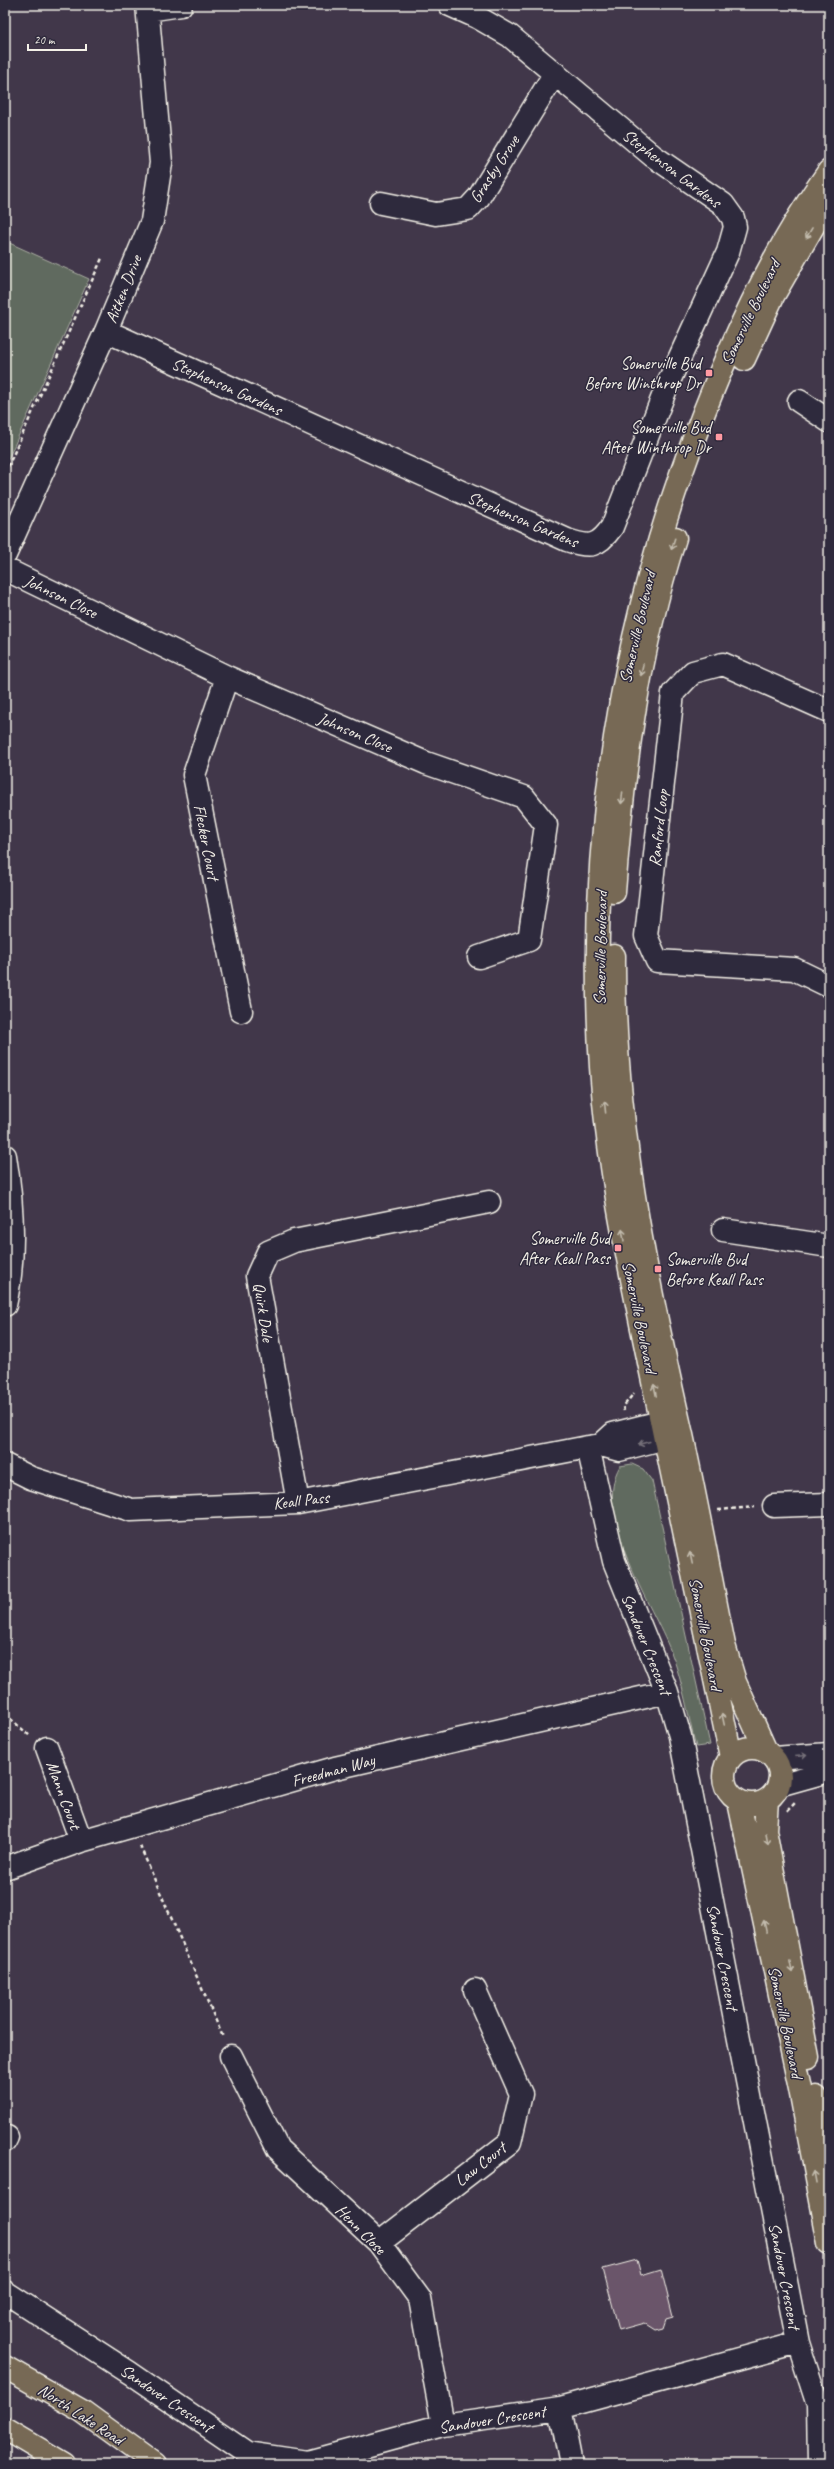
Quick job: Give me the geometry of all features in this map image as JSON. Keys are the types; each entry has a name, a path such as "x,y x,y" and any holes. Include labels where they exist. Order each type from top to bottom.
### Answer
{"main road":[{"name":"Somerville Boulevard","path":"770,1754 735,1682 724,1645 625,1247 610,1150 601,1069 598,994 601,858 617,715 646,582 692,442 720,373 754,300 790,234 829,171"},
{"name":"Somerville Boulevard","path":"731,1757 671,1428 656,1318 633,1192 616,1056 614,895 628,749 654,617 672,547 693,483 737,373 773,296 829,199"},
{"path":"748,1748 757,1748 770,1754 779,1766 773,1793 758,1804 739,1802 732,1797 724,1782 726,1764 731,1757 748,1748"},
{"name":"Somerville Boulevard","path":"773,1793 765,1830 829,2161"},
{"name":"Somerville Boulevard","path":"739,1802 800,2088 829,2243"},
{"name":"North Lake Road","path":"7,2370 82,2411 155,2464"},
{"path":"5,2429 56,2458"},
{"path":"5,2444 56,2458"}],"street":[{"path":"148,8 181,5"},
{"name":"Stephenson Gardens","path":"106,331 567,540 583,545 604,539 612,527 669,381 728,252 735,227 733,218 723,204 653,156 510,36 477,17 450,5"},
{"name":"Aitken Drive","path":"5,555 106,331 152,221 161,163 148,8"},
{"name":"Grasby Grove","path":"381,203 436,214 468,209 479,198 554,73"},
{"path":"799,401 829,421"},
{"name":"Johnson Close","path":"5,568 227,677 426,763 524,796 546,826 529,940 478,957"},
{"name":"Ranford Loop","path":"829,711 723,664 693,672 673,693 646,936 657,961 794,969 829,986"},
{"name":"Flecker Court","path":"227,677 194,775 241,1011"},
{"path":"5,1156 12,1202 10,1282 5,1305"},
{"name":"Quirk Dale","path":"298,1502 257,1276 268,1252 294,1241 489,1202"},
{"path":"723,1230 829,1246"},
{"name":"Keall Pass","path":"5,1465 31,1478 131,1510 298,1502 595,1446 619,1450 671,1428"},
{"name":"Sandover Crescent","path":"5,2292 130,2373 247,2453 307,2462 443,2425 560,2408 798,2343 680,1736 667,1692 614,1561 595,1446"},
{"path":"774,1506 829,1504"},
{"name":"Freedman Way","path":"5,1868 81,1841 335,1768 667,1692"},
{"name":"Mann Court","path":"47,1748 81,1841"},
{"path":"770,1754 829,1754"},
{"path":"773,1793 829,1771"},
{"name":"Law Court","path":"379,2243 510,2142 521,2094 475,1990"},
{"name":"Henn Close","path":"231,2056 278,2149 379,2243 420,2299 443,2425"},
{"path":"798,2343 818,2405 819,2464"},
{"path":"560,2408 571,2464"}],"path":[{"path":"5,473 103,256"},
{"path":"710,1510 774,1506"},
{"path":"5,1714 47,1748"},
{"path":"132,1827 231,2056"}],"green space":[{"path":"5,241 89,279 5,466"},
{"path":"632,1464 643,1469 652,1481 710,1745 696,1747 675,1663 639,1586 619,1534 613,1509 613,1486 620,1466"}],"building":[{"path":"637,2260 641,2275 661,2269 673,2317 666,2319 663,2328 655,2330 644,2323 619,2330 603,2269"}],"place":[{"name":"Somerville Bvd Before Winthrop Dr","path":"709,373"},
{"name":"Somerville Bvd After Winthrop Dr","path":"719,437"},
{"name":"Somerville Bvd After Keall Pass","path":"618,1248"},
{"name":"Somerville Bvd Before Keall Pass","path":"658,1269"}]}
